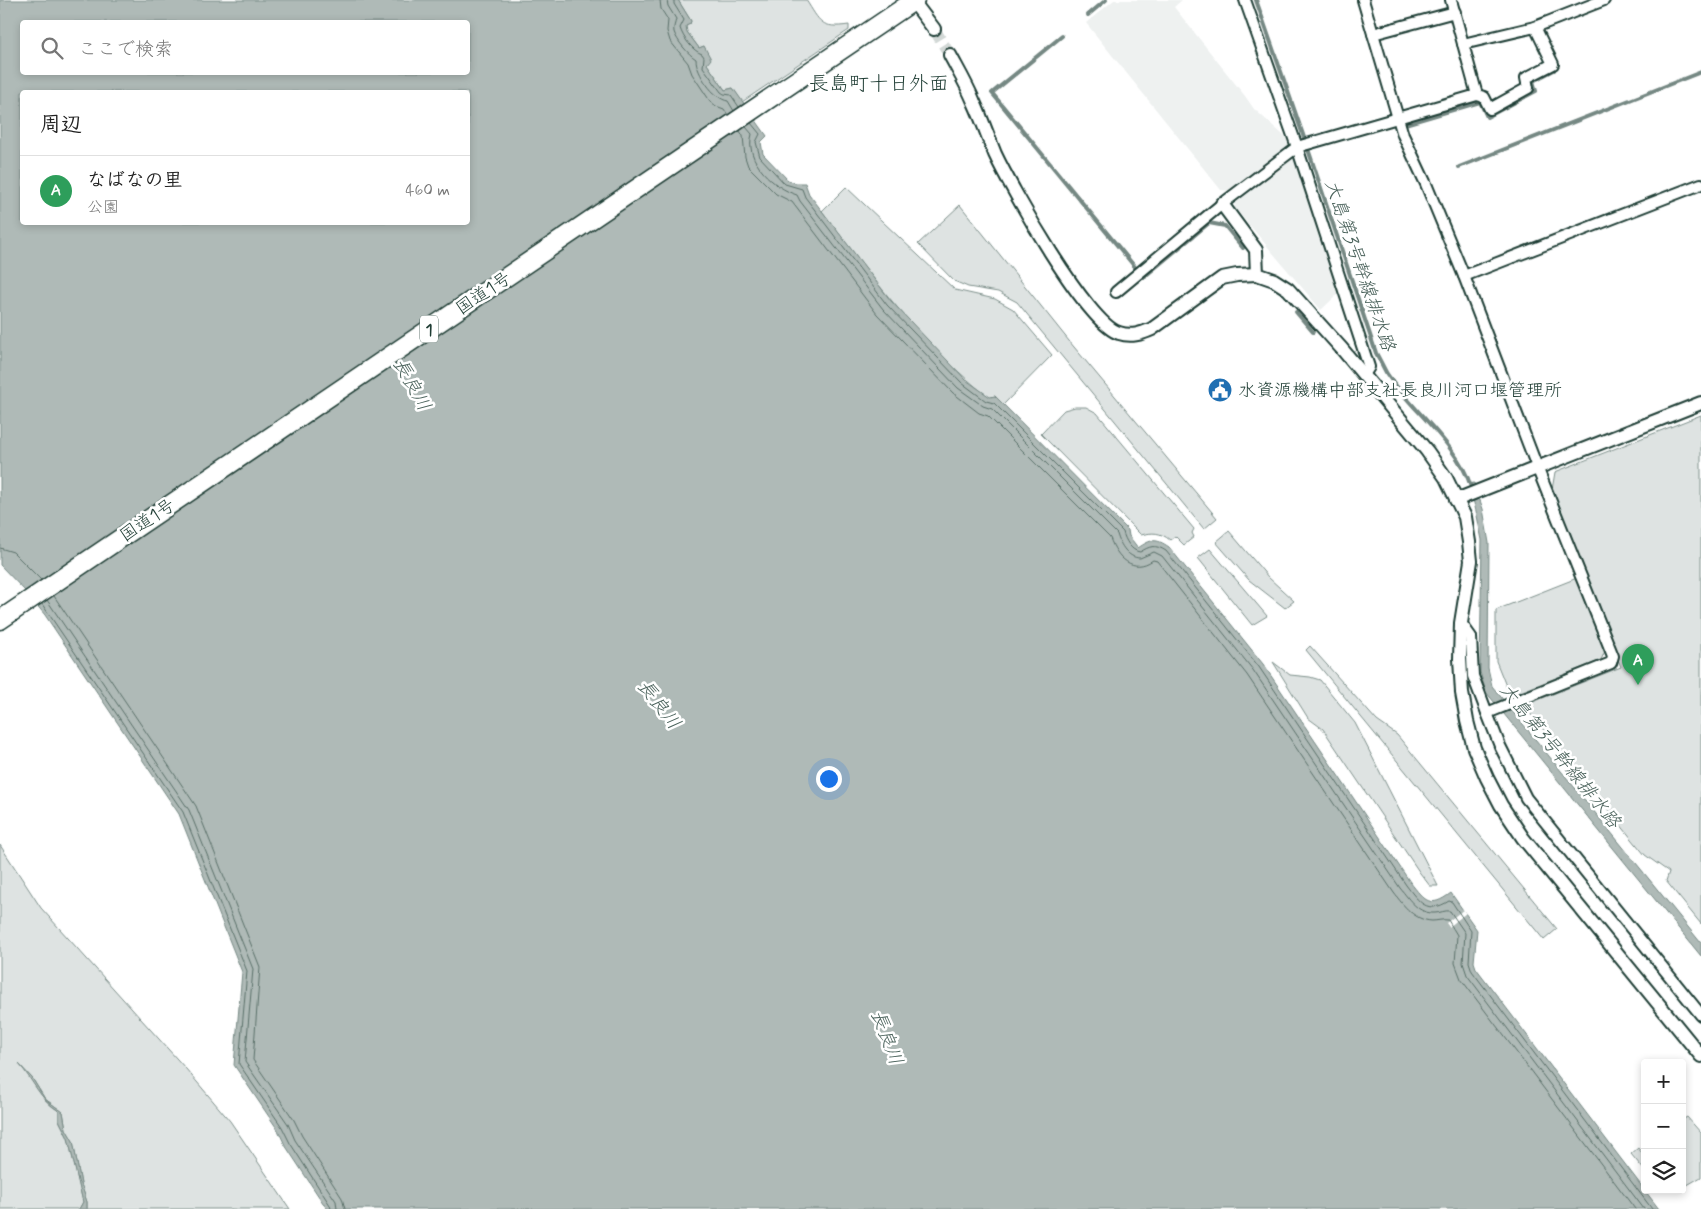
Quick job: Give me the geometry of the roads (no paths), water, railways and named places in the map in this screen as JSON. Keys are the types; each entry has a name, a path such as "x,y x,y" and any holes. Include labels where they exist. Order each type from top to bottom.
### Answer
{"highway":[{"name":"国道1号","path":"0,620 913,0"}],"street":[{"path":"913,0 934,29"},
{"path":"1245,0 1303,146 1369,367 1364,375"},
{"path":"1363,0 1403,135 1426,184 1464,276 1613,656 1611,663 1491,712"},
{"path":"1451,0 1478,95"},
{"path":"1463,44 1535,27 1604,0"},
{"path":"1373,34 1454,12"},
{"path":"1116,292 1222,204 1303,146 1478,95 1484,97 1490,109 1528,88 1526,78 1553,64 1535,27"},
{"path":"950,55 972,96 996,155 1013,188 1069,282 1097,316 1108,326 1118,333 1129,335 1141,334 1152,329 1222,278 1257,274 1274,280 1288,289 1364,375 1426,450 1461,498 1468,531 1471,561 1461,623 1462,692 1474,748 1501,806 1524,838 1701,1056"},
{"path":"1464,276 1701,184"},
{"path":"1222,204 1256,250 1257,274"},
{"path":"1461,498 1701,403"},
{"path":"1461,623 1471,636 1473,676 1491,712 1500,746 1526,798 1701,1015"}],"water":[{"name":"長良川","path":"0,0 678,0 691,21 686,26 687,32 699,48 704,46 711,59 707,64 725,90 733,88 767,136 761,142 763,154 788,180 795,183 805,183 809,194 891,301 966,380 990,397 995,396 1128,530 1129,536 1138,548 1153,541 1160,542 1169,547 1263,664 1415,889 1428,901 1433,902 1451,893 1477,930 1474,962 1476,968 1641,1185 1641,1194 1648,1194 1659,1209 327,1209 285,1145 278,1130 234,1065 242,972 179,814 45,615 0,565"},
{"path":"1474,483 1483,509 1489,543 1488,668 1492,686 1701,943 1701,956 1486,692 1480,672 1482,540 1469,484"},
{"path":"19,1064 32,1078 45,1099 63,1112 66,1129 73,1141 87,1209 79,1209 83,1202 68,1138 59,1120 59,1111 46,1101"}],"waterway":[{"path":"1088,15 1106,0"},
{"name":"大島第3号幹線排水路","path":"1256,0 1376,353 1387,374 1434,428 1456,457 1471,487"},
{"path":"1062,36 992,93 1135,267"},
{"path":"1405,124 1480,102 1487,117 1536,91 1533,81 1554,70"},
{"path":"1459,167 1701,72"},
{"path":"1144,277 1209,223 1225,226 1243,248"},
{"path":"1296,312 1313,332"}],"tunnel":[{"path":"934,29 950,55"}],"place":[{"name":"水資源機構中部支社長良川河口堰管理所","path":"1220,390"},
{"name":"なばなの里","path":"1638,685"}],"district":[{"name":"長島町十日外面","path":"879,83"}]}
